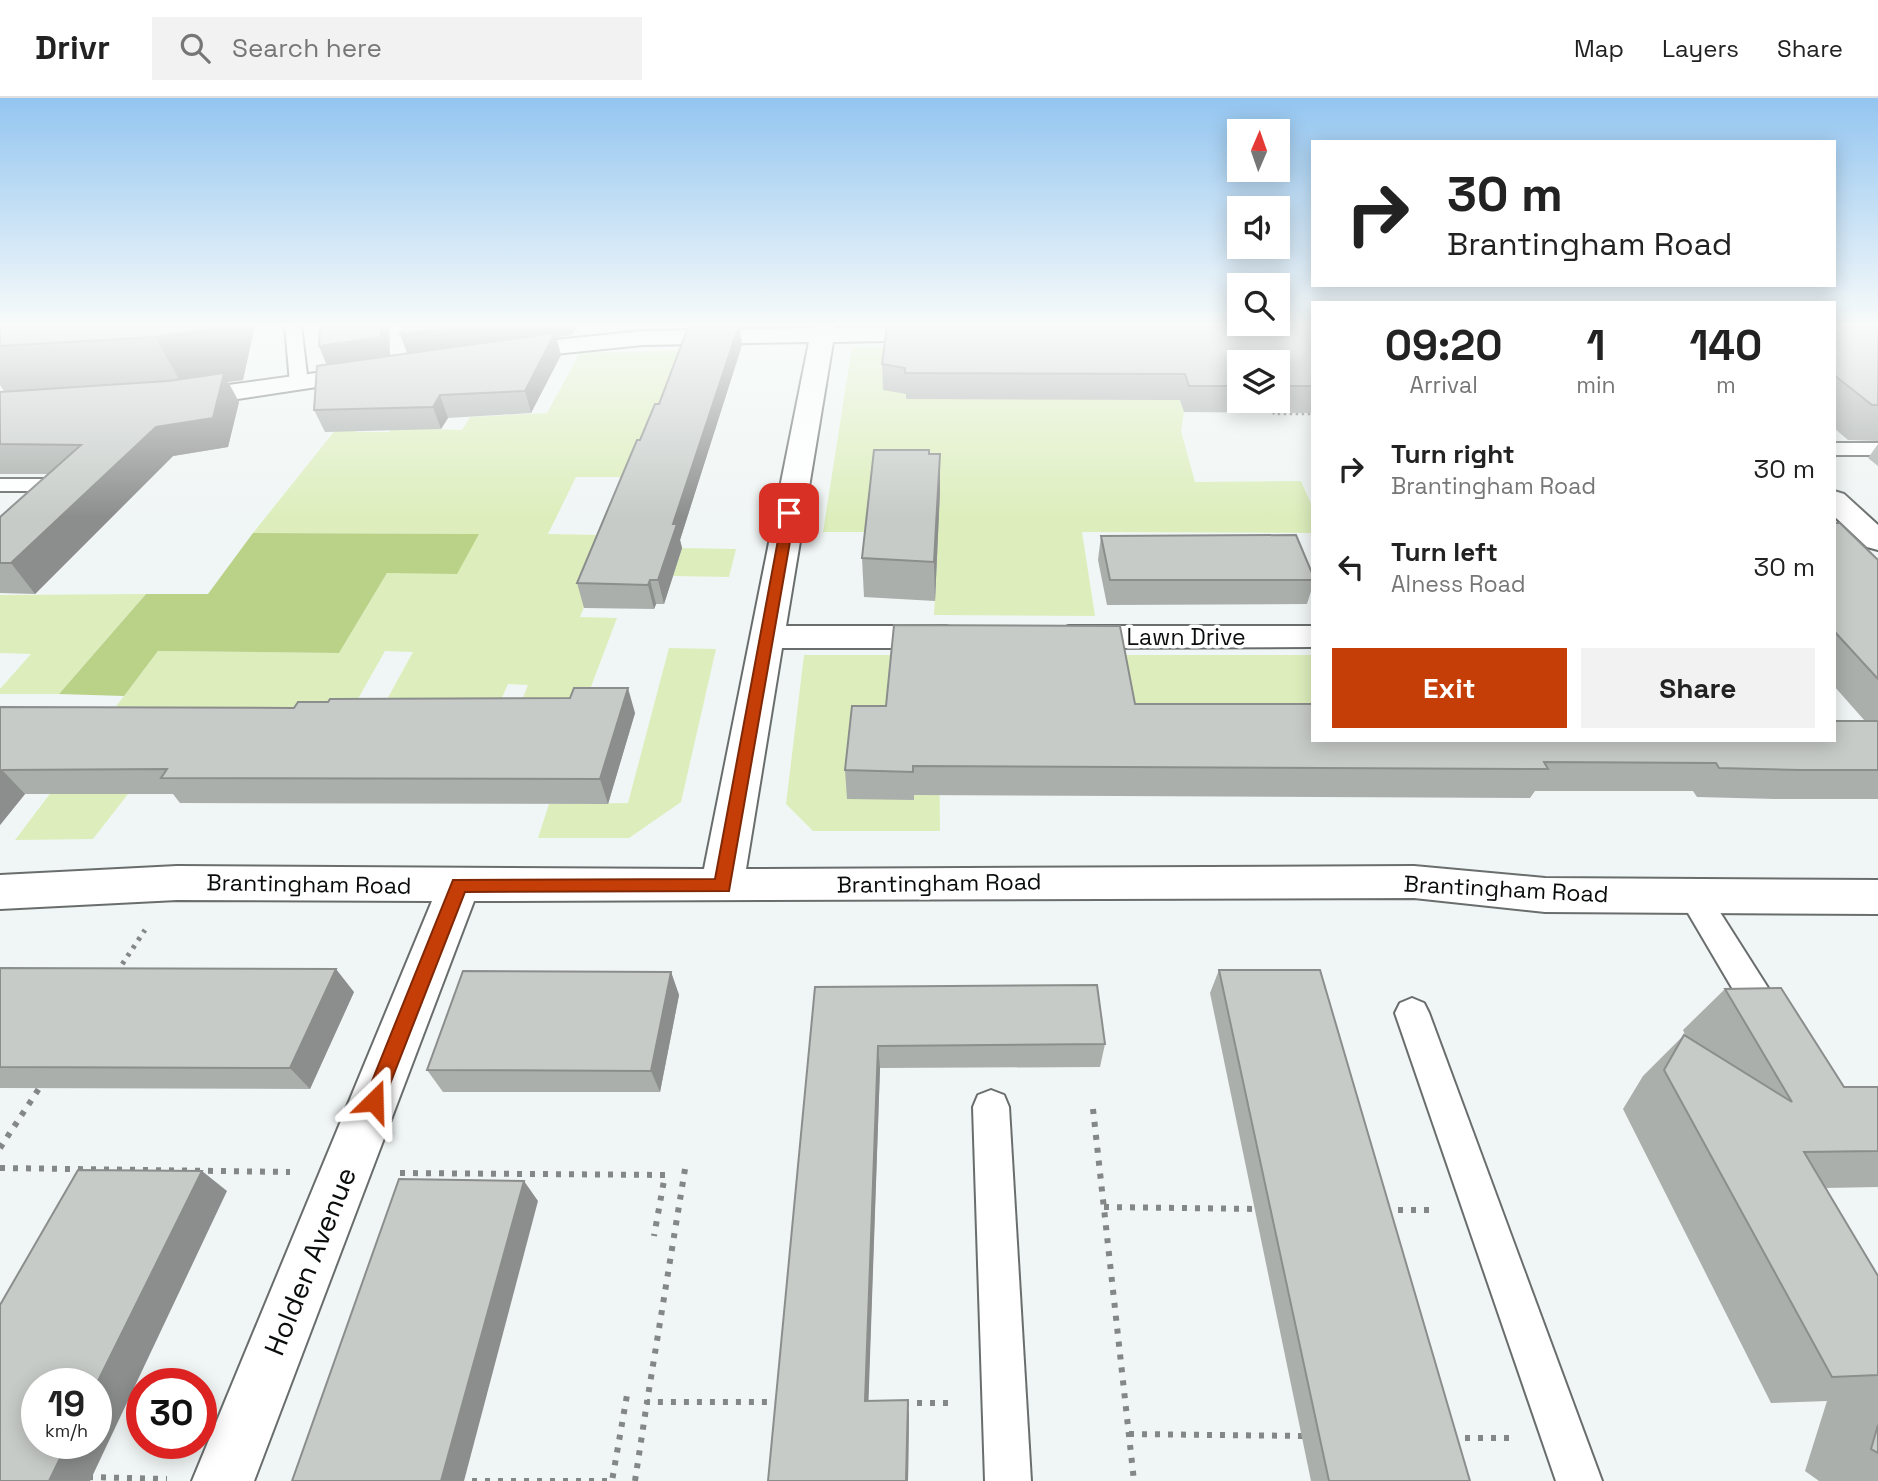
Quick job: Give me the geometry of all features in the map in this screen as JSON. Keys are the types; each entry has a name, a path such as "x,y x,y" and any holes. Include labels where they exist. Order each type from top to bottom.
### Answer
{"street":[{"path":"159,401 248,390"},
{"path":"722,886 812,390"},
{"path":"1836,502 1872,536"},
{"path":"1836,530 1872,536"},
{"path":"766,637 971,637"},
{"name":"Lawn Drive","path":"1039,637 1311,637"},
{"name":"Brantingham Road","path":"0,892 177,883 722,886 1414,882 1545,895 1878,897"},
{"name":"Holden Avenue","path":"223,1481 459,885"}],"lane":[{"path":"1836,449 1878,449"},
{"path":"0,485 78,485"},
{"path":"1693,896 1784,1043"},
{"path":"1412,1013 1579,1481"},
{"path":"991,1107 1008,1481"}],"path":[{"path":"1274,413 1311,414"},
{"path":"116,975 177,883"},
{"path":"0,1148 46,1079"},
{"path":"1093,1109 1134,1481"},
{"path":"635,1481 685,1169"},
{"path":"1104,1207 1266,1209"},
{"path":"1375,1210 1483,1211"},
{"path":"446,1481 612,1481 628,1395"},
{"path":"647,1402 785,1402"},
{"path":"894,1402 1004,1403"},
{"path":"1129,1434 1319,1436"},
{"path":"1441,1438 1564,1439"},
{"path":"84,1477 223,1481"}],"green space":[{"path":"560,390 676,390 637,477 576,477 548,534 604,535 597,575 580,617 617,618 572,737 513,723 528,685 508,684 490,725 374,723 413,652 385,651 342,727 65,794 128,794 93,839 15,840 158,651 339,653 387,573 479,534 253,533 341,423 356,432 389,432 395,424 462,430 470,417 547,413"},
{"path":"845,390 1177,390 1184,412 1181,431 1195,482 1301,481 1311,504 1311,533 1082,532 1095,616 934,615 938,532 823,532"},
{"path":"253,533 479,534 457,574 387,573 339,653 158,651 124,696 59,694 146,594 208,594"},
{"path":"682,548 736,549 729,577 673,576"},
{"path":"146,594 59,694 0,694 0,689 31,654 0,653 0,595"},
{"path":"669,648 716,649 681,802 629,838 538,838 549,804 628,803"},
{"path":"804,655 894,655 939,730 940,831 813,831 786,804"},
{"path":"1115,655 1311,655 1311,732 1146,742"}],"building":[{"path":"220,390 213,418 156,427 11,563 0,563 0,517 81,445 0,444 0,392"},
{"path":"315,390 526,390 440,395 433,407 314,410"},
{"path":"664,390 718,390 673,524 677,524 658,580 650,580 648,585 577,583 637,440 640,440 655,404 659,404"},
{"path":"1852,390 1878,390 1878,405 1872,405"},
{"path":"874,450 929,450 929,454 940,454 934,562 862,558"},
{"path":"1836,523 1840,523 1878,560 1878,679 1836,633"},
{"path":"1296,535 1311,571 1311,580 1110,580 1101,536"},
{"path":"894,625 1120,626 1135,704 1311,704 1311,742 1836,742 1836,721 1878,721 1878,770 1719,768 1716,763 1544,762 1548,769 913,766 913,772 845,770 852,706 886,706"},
{"path":"574,688 628,688 600,779 161,778 167,769 0,772 0,707 294,708 298,702 328,702 330,699 570,698"},
{"path":"0,968 336,969 290,1068 0,1067"},
{"path":"1219,970 1320,970 1470,1481 1329,1481"},
{"path":"463,971 671,972 651,1071 427,1070"},
{"path":"1097,985 1105,1044 878,1046 865,1401 908,1400 906,1481 768,1481 815,987"},
{"path":"1781,988 1844,1087 1878,1087 1878,1151 1804,1152 1878,1276 1878,1375 1832,1377 1664,1070 1684,1035 1792,1102 1725,989"},
{"path":"78,1170 202,1171 104,1368 21,1368 21,1459 60,1459 49,1481 0,1481 0,1305"},
{"path":"399,1179 524,1181 441,1481 292,1481"},
{"path":"1878,1425 1878,1453 1871,1449"}],"route":[{"path":"374,1101 459,885 722,886 789,513"}]}
